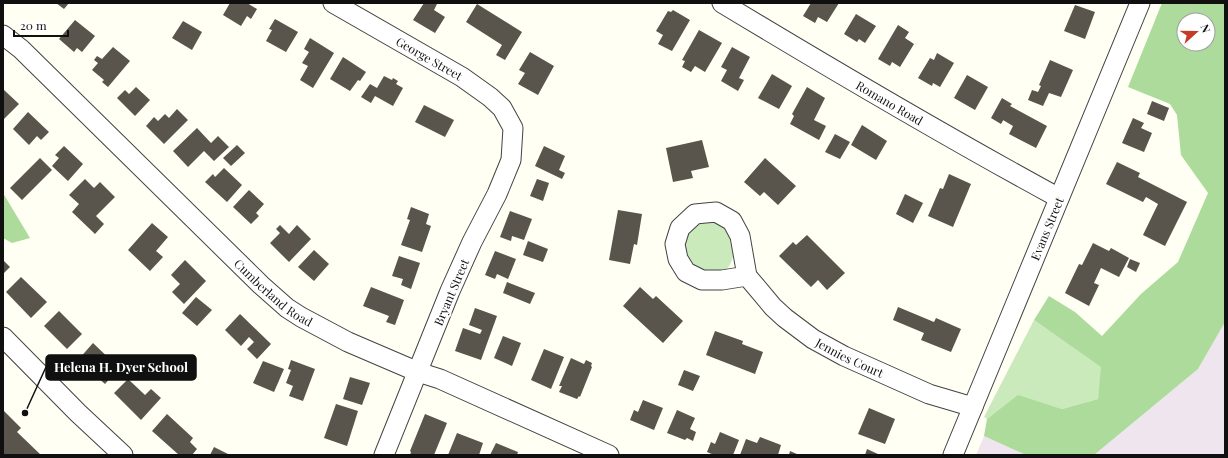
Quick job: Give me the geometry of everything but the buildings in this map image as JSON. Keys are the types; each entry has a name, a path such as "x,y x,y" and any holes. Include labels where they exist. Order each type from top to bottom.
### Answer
{"street":[{"name":"George Street","path":"333,3 462,77 490,97 502,108 513,128"},
{"name":"Romano Road","path":"722,3 996,164 1059,198"},
{"name":"Evans Street","path":"953,455 1140,3"},
{"name":"Cumberland Road","path":"3,35 21,49 261,285 287,308 348,342 418,372 440,379 609,455"},
{"name":"Bryant Street","path":"384,455 450,291 472,242 497,194 511,160 513,128"},
{"name":"Jennies Court","path":"747,276 772,307 813,339 844,356 929,394 973,407"},
{"path":"4,339 78,413 123,455"}],"shaded area":[{"path":"1225,322 1225,455 1094,455 1198,369"},
{"path":"984,436 1026,455 976,455"}],"green space":[{"path":"1162,3 1225,3 1225,322 1198,369 1094,455 1026,455 984,436 987,419 1018,395 1062,409 1098,399 1101,367 1034,320 1049,296 1075,312 1102,336 1141,294 1178,262 1208,193 1181,155 1177,115 1170,104 1128,87"},
{"path":"3,193 30,238 12,243 3,238"},
{"path":"711,221 724,226 732,234 734,254 732,260 726,270 721,273 709,274 690,270 682,237 694,224"},
{"path":"1034,320 1102,367 1098,399 1062,409 1018,396 987,419 984,417"}],"place":[{"name":"Helena H. Dyer School","path":"25,413"}]}
